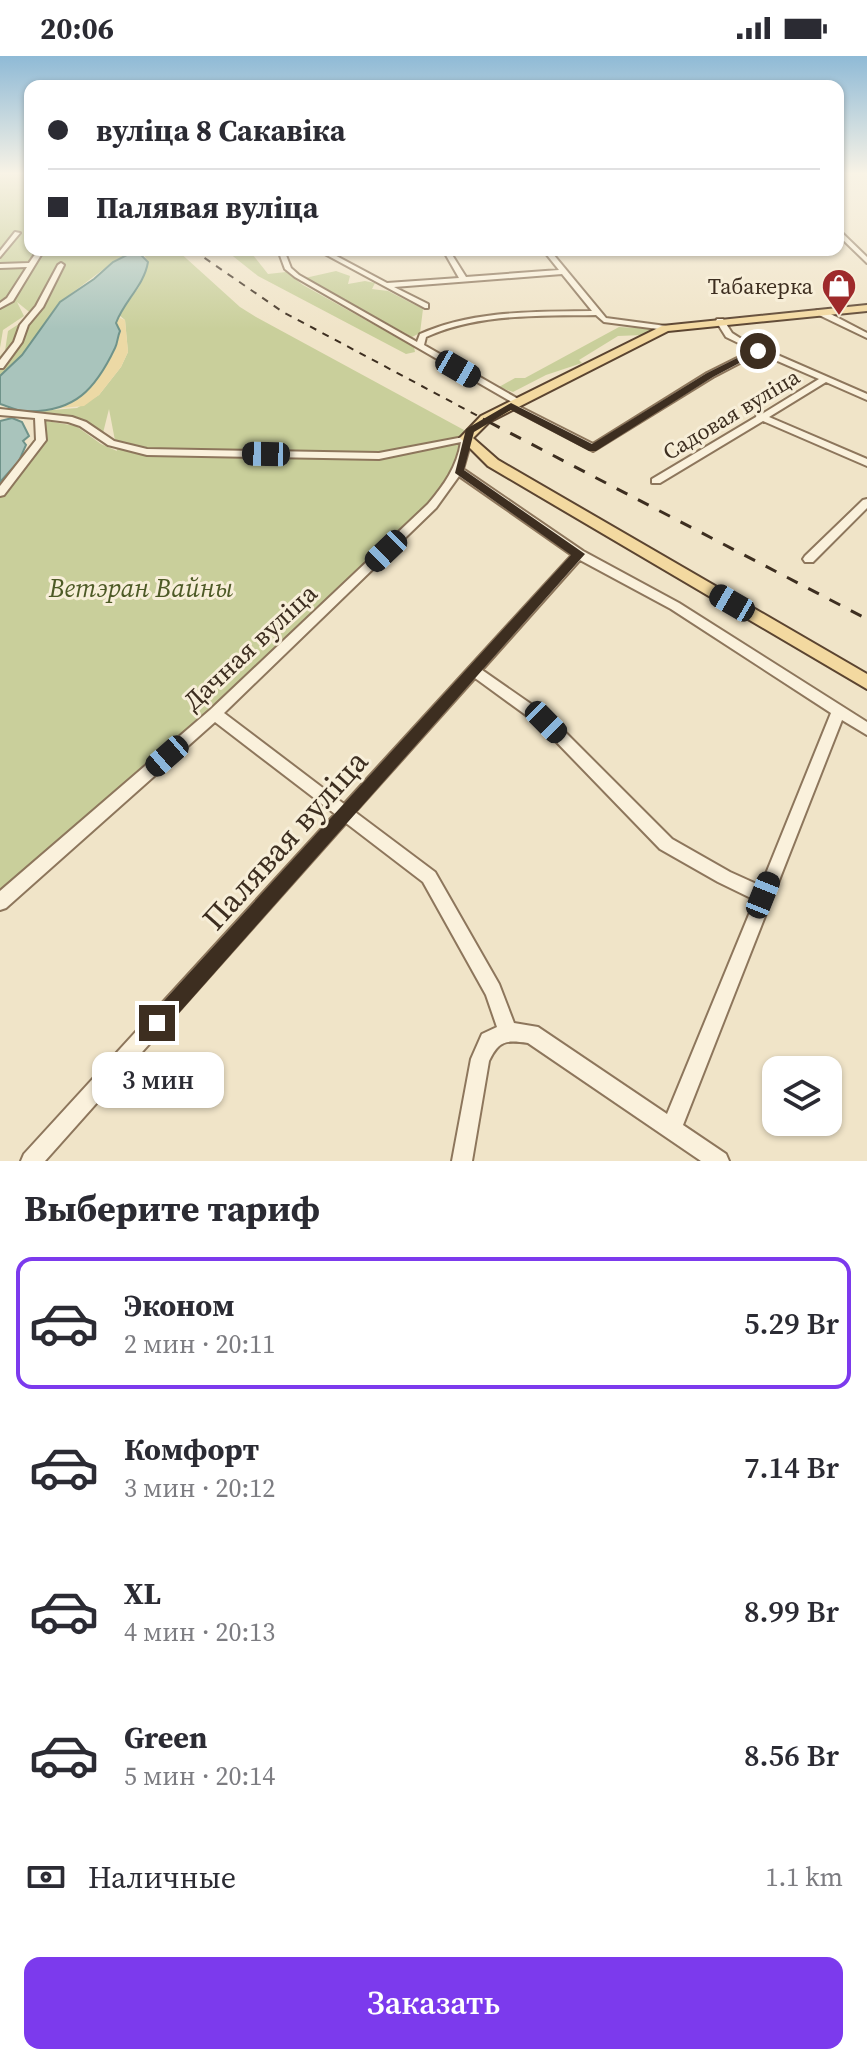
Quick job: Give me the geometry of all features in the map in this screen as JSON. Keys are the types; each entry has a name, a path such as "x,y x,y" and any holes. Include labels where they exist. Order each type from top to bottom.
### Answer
{"main road":[{"path":"867,308 666,328 514,404 474,426 466,438 493,463 867,682"}],"street":[{"path":"0,255 17,233"},
{"path":"844,237 867,261"},
{"path":"0,306 10,299 37,256"},
{"path":"283,256 288,269 297,276 593,448 710,375 758,351"},
{"path":"332,256 425,306"},
{"path":"450,256 464,280"},
{"path":"551,256 597,313 612,323 666,328"},
{"path":"0,266 32,265"},
{"path":"0,366 39,307 61,265"},
{"path":"386,285 565,272"},
{"path":"820,312 867,336"},
{"path":"420,345 423,336 431,331 470,321 597,313"},
{"path":"720,321 729,335 758,351 867,397"},
{"name":"Садовая вуліца","path":"656,481 826,379"},
{"path":"0,412 77,421 111,443 147,452 379,456 466,438"},
{"path":"0,493 41,440 39,415"},
{"path":"760,416 867,463"},
{"name":"Дачная вуліца","path":"0,902 215,714 432,506 459,471 466,438"},
{"path":"459,471 579,554 675,606 867,729"},
{"path":"809,559 867,502"},
{"name":"Палявая вуліца","path":"31,1161 579,554"},
{"path":"474,671 546,722 666,844 763,895"},
{"path":"671,1129 838,713"},
{"path":"215,714 429,877 493,990 508,1031"},
{"path":"462,1161 480,1059 489,1041 508,1031 531,1034 719,1161"}],"green space":[{"name":"Ветэран Вайны","path":"0,226 24,226 24,256 126,256 117,259 60,302 22,355 0,376 0,356 5,351 8,331 33,315 17,302 24,316 3,330 0,348"},
{"name":"Ветэран Вайны","path":"145,256 184,256 240,307 256,317 464,430 456,469 435,498 251,675 0,892 0,495 36,450 39,429 35,419 76,426 117,451 109,409 103,433 79,419 28,412 77,408 99,395 121,367 128,352 125,320 119,315 139,287 148,262"},
{"path":"233,256 254,256 268,274 286,272 303,285 414,347 415,352 406,354 258,276"},
{"path":"336,271 350,276 348,284 375,283 372,289 388,291 423,309 420,333 412,337 305,278"},
{"path":"619,327 656,329 643,335 618,336 579,360 582,363 546,375 513,392 499,387 515,378 525,378"}],"sand":[{"path":"118,317 125,320 128,352 121,367 99,395 84,406 48,409 72,401 97,379 116,347 120,332 116,324"}],"water":[{"path":"125,256 142,256 148,262 146,271 116,323 120,331 115,348 100,375 81,396 57,408 23,411 0,404 0,376 22,355 60,302"},
{"path":"12,418 22,422 29,436 23,441 26,445 19,461 0,482 0,421"}],"railway":[{"path":"202,256 283,312 493,424"},
{"path":"489,422 867,619"}],"place":[{"name":"Табакерка","path":"839,317"}],"route":[{"path":"157,1023 579,554 459,471 469,431 511,406 593,448 710,375 758,351"}]}
